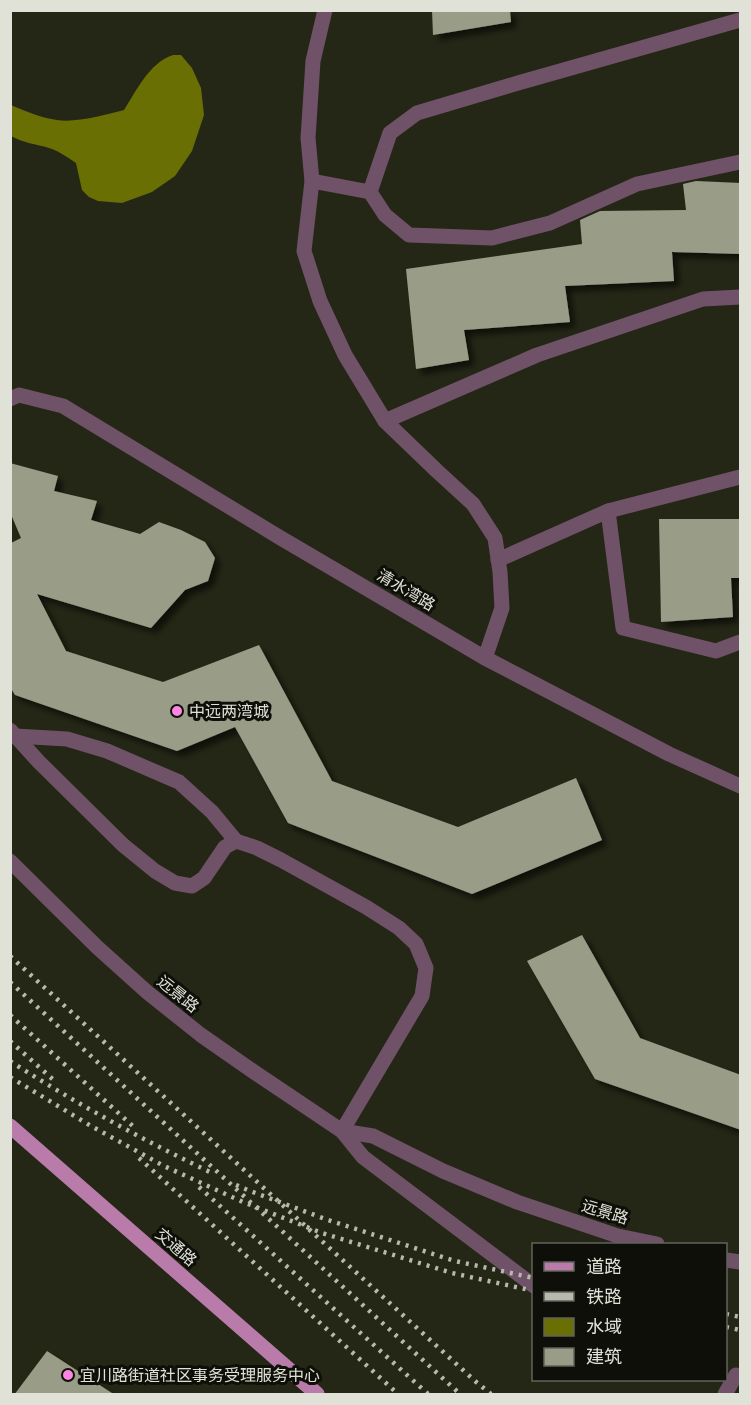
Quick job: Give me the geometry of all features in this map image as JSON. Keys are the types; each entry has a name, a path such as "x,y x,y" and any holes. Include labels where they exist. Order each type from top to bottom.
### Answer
{"main road":[{"name":"交通路","path":"10,1126 317,1395"}],"street":[{"path":"326,10 313,61 308,138 312,181 304,251 320,301 345,356 386,420 473,504 495,538 502,608 485,658"},
{"path":"370,192 390,133 417,113 518,82 741,20"},
{"path":"312,181 370,192 385,215 409,235 492,238 550,224 637,184 741,162"},
{"path":"386,420 537,355 703,299 741,297"},
{"name":"清水湾路","path":"10,399 19,394 63,406 485,658 669,754 741,786"},
{"path":"498,560 608,511 741,477"},
{"path":"608,511 623,628 716,651 741,642"},
{"path":"13,733 123,845 155,871 175,883 192,886 204,878 225,847 236,841"},
{"path":"13,733 67,739 107,751 179,782 212,812 236,841 281,860 366,908 399,928 416,944 426,968 422,996 342,1131"},
{"name":"远景路","path":"10,861 97,947 156,999 201,1035 342,1131 363,1157 532,1284"},
{"name":"远景路","path":"342,1131 373,1136 443,1171 517,1202 618,1236 648,1243"},
{"path":"725,1395 734,1374"}],"water":[{"path":"173,55 181,55 192,68 201,88 204,115 192,151 175,176 152,192 122,203 98,201 89,197 82,190 76,163 53,149 11,136 11,105 39,116 65,121 124,110 150,71"}],"building":[{"path":"432,10 510,10 511,22 433,35"},
{"path":"696,181 741,183 741,254 672,252 674,281 565,286 570,322 464,330 469,360 416,369 406,269 582,244 580,220 600,211 686,210 683,184"},
{"name":"中远两湾城","path":"10,463 58,476 54,491 97,501 91,520 140,534 159,522 205,542 215,558 208,581 185,590 151,628 37,594 66,651 163,682 259,645 332,781 458,827 576,778 602,840 472,894 288,823 235,727 177,751 15,695 10,687 10,541 11,543 21,538 10,512"},
{"path":"659,519 741,519 741,578 731,578 733,617 661,622"},
{"path":"582,935 640,1038 741,1075 741,1130 595,1079 527,961"},
{"path":"47,1351 115,1395 14,1395"}],"railway":[{"path":"10,956 491,1394"},
{"path":"10,982 460,1394"},
{"path":"10,1015 135,1128"},
{"path":"10,1041 57,1083"},
{"path":"10,1061 59,1092 212,1173"},
{"path":"10,1077 91,1126 164,1166 243,1202 322,1233 452,1273 532,1291"},
{"path":"139,1158 398,1394"},
{"path":"236,1185 328,1220 455,1261 532,1278"},
{"path":"199,1187 428,1394"},
{"path":"727,1314 740,1317"},
{"path":"727,1327 740,1330"}],"place":[{"name":"中远两湾城","path":"177,711"},
{"name":"宜川路街道社区事务受理服务中心","path":"68,1375"}]}
